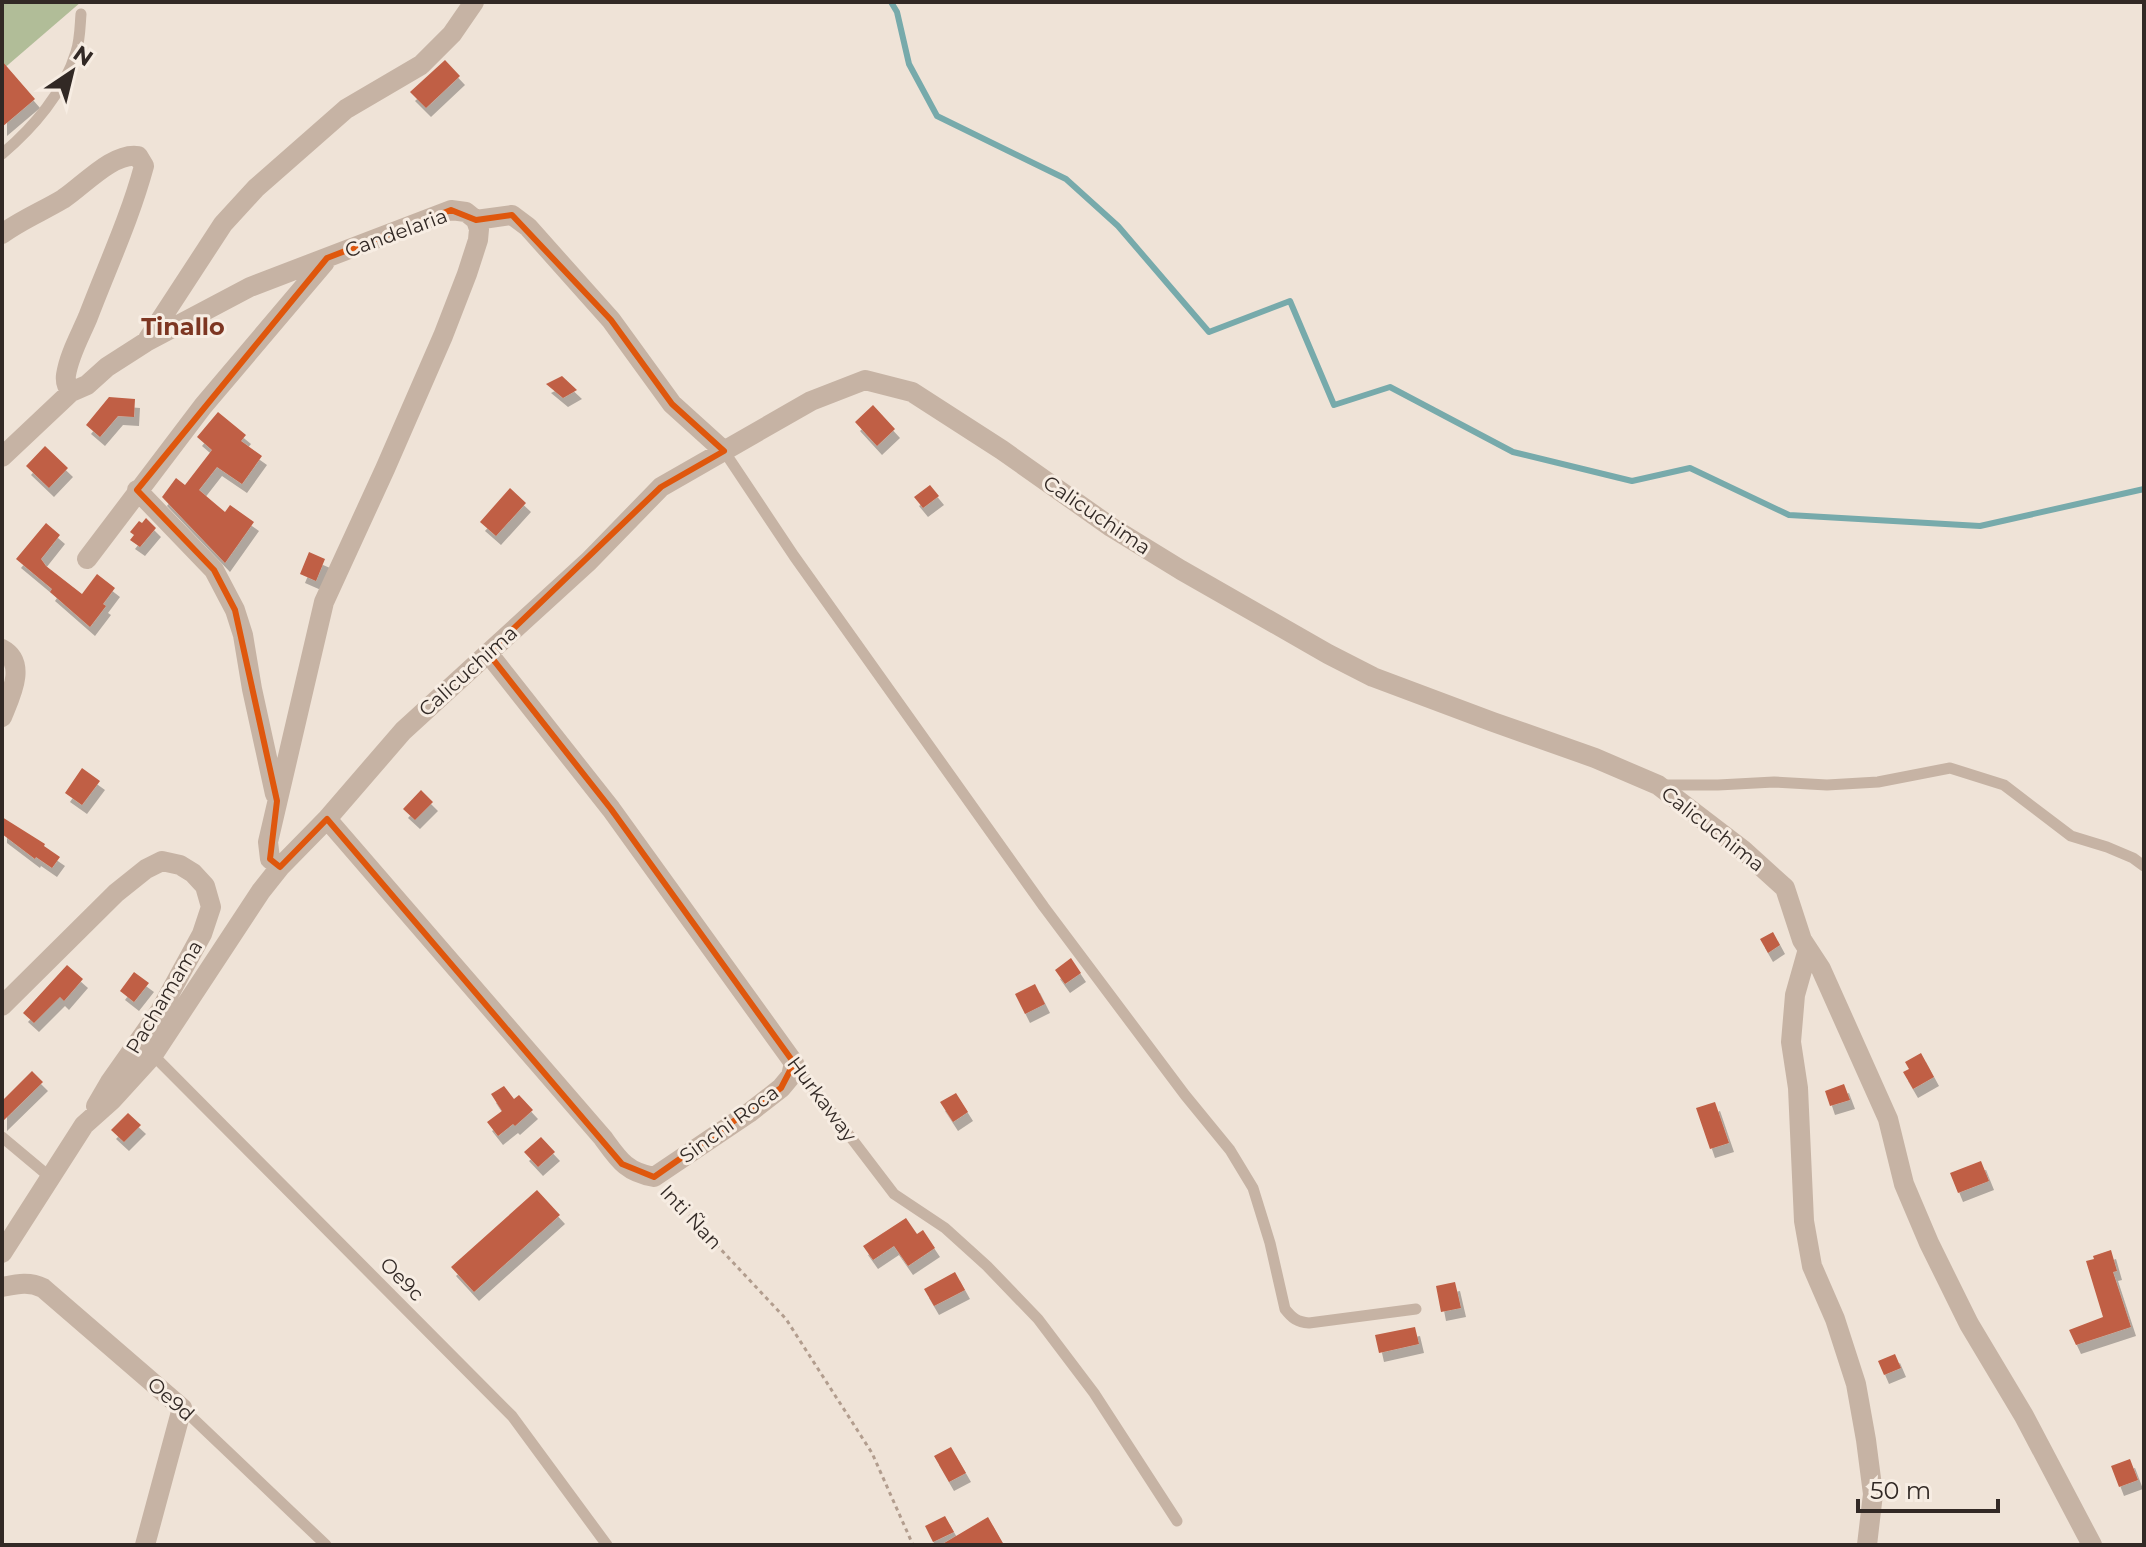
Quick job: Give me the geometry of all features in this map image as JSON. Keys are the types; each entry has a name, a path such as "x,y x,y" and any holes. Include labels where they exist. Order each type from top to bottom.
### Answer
{"street":[{"path":"146,342 223,224 256,188 346,109 421,65 452,34 474,2"},
{"path":"2,234 65,198 107,166 129,155 138,156 144,166 118,241 71,355 65,376 71,392"},
{"name":"Candelaria","path":"2,457 71,392 87,385 107,367 146,342 250,287 451,210 466,212 476,220 478,240 453,311 324,602 268,842 270,859 280,867"},
{"path":"476,220 512,215 528,227 611,320 672,404 724,451"},
{"path":"87,559 203,406 327,258"},
{"name":"Calicuchima","path":"2,1253 84,1125 153,1055 261,891 403,731 589,561 661,487 811,401 865,380 912,392 1157,556 1250,611 1373,677 1595,758 1658,785 1743,850 1785,888 1802,940 1821,969 1888,1119 1904,1184 1929,1243 1969,1324 2024,1416 2092,1545"},
{"path":"137,490 214,570 235,610 243,635 277,801"},
{"path":"2,649 14,662 16,682 2,717"},
{"name":"Hurkaway","path":"488,653 611,809 794,1063"},
{"name":"Inti Ñan","path":"327,819 603,1138 622,1164 638,1174 654,1177"},
{"name":"Pachamama","path":"2,1006 116,893 146,869 162,861 180,865 205,886 211,907 202,934 160,1011 84,1125"},
{"path":"1808,949 1795,995 1791,1042 1798,1088 1804,1221 1812,1266 1835,1319 1856,1384 1873,1494 1867,1545"},
{"name":"Sinchi Roca","path":"654,1177 781,1088 791,1076 794,1063"},
{"name":"Oe9d","path":"2,1287 26,1283 43,1288 182,1408"},
{"path":"145,1545 182,1408"}],"lane":[{"path":"2,154 20,139 66,78 77,50 81,14"},
{"path":"724,451 794,556 1044,907 1230,1150 1253,1188 1285,1309 1291,1317 1309,1323 1416,1309"},
{"path":"1658,785 1774,782 1840,785 1878,782 1950,768 2004,785 2071,836 2107,847 2144,866"},
{"name":"Oe9c","path":"153,1055 512,1416 607,1545"},
{"name":"Hurkaway","path":"794,1063 894,1194 945,1228 1038,1319 1094,1393 1177,1521"},
{"path":"2,1137 51,1178"},
{"name":"Oe9d","path":"182,1408 326,1545"}],"path":[{"name":"Inti Ñan","path":"654,1177 786,1319 872,1453 913,1545"}],"highlighted area":[{"path":"451,210 476,220 512,215 611,320 672,404 724,451 661,487 488,653 611,809 794,1063 781,1088 654,1177 622,1164 327,819 280,867 270,859 277,801 235,610 214,570 137,490 327,258"}],"green space":[{"path":"2,2 81,2 2,70"}],"building":[{"path":"445,60 460,76 426,108 410,92"},
{"path":"2,61 35,99 2,127"},
{"path":"562,376 577,390 563,398 546,384"},
{"path":"109,397 135,399 134,417 118,416 100,437 86,425"},
{"path":"873,405 895,429 877,446 855,422"},
{"path":"218,412 246,435 241,441 262,456 242,484 217,467 199,490 225,512 230,505 254,522 225,563 162,497 176,478 185,485 212,450 197,437"},
{"path":"45,446 68,468 49,488 26,466"},
{"path":"930,485 939,496 923,508 914,497"},
{"path":"510,488 526,503 496,536 480,522"},
{"path":"146,518 156,528 140,547 130,540 134,535 130,532"},
{"path":"46,523 60,535 41,559 46,566 82,594 97,574 115,588 90,627 16,559"},
{"path":"309,552 325,559 316,581 300,574"},
{"path":"82,768 100,781 82,805 65,793"},
{"path":"421,790 433,802 415,820 403,809"},
{"path":"2,817 60,857 52,868 2,834"},
{"path":"1773,932 1780,945 1768,953 1760,939"},
{"path":"1071,958 1081,973 1065,984 1055,970"},
{"path":"67,965 83,979 64,1001 60,997 34,1023 23,1013"},
{"path":"134,972 149,983 134,1002 120,991"},
{"path":"1035,984 1045,1004 1025,1014 1015,994"},
{"path":"1921,1053 1934,1077 1913,1089 1903,1072 1909,1069 1905,1062"},
{"path":"32,1071 43,1082 2,1122 2,1101"},
{"path":"1844,1084 1850,1100 1830,1106 1825,1091"},
{"path":"504,1086 514,1099 519,1095 533,1110 498,1136 487,1122 502,1111 491,1094"},
{"path":"956,1093 968,1112 953,1122 940,1102"},
{"path":"1715,1102 1729,1143 1710,1149 1696,1108"},
{"path":"128,1113 141,1125 124,1142 111,1130"},
{"path":"541,1137 555,1152 538,1167 524,1152"},
{"path":"1981,1161 1989,1181 1958,1193 1950,1173"},
{"path":"537,1190 560,1215 474,1292 451,1267"},
{"path":"906,1218 917,1234 923,1230 935,1248 908,1266 894,1246 873,1260 863,1246"},
{"path":"2111,1250 2117,1271 2113,1272 2131,1327 2076,1345 2069,1330 2103,1317 2086,1261"},
{"path":"955,1272 965,1290 934,1306 924,1289"},
{"path":"1455,1282 1461,1308 1441,1312 1436,1286"},
{"path":"1415,1327 1419,1344 1379,1353 1375,1335"},
{"path":"1895,1354 1901,1368 1884,1375 1878,1361"},
{"path":"951,1447 966,1473 949,1482 934,1456"},
{"path":"2130,1459 2138,1480 2119,1487 2111,1466"},
{"path":"945,1516 954,1532 933,1542 925,1526"},
{"path":"988,1517 1004,1545 941,1545"}],"waterway":[{"path":"891,2 897,12 909,64 937,116 1066,179 1118,226 1209,332 1290,301 1334,405 1390,387 1513,452 1632,481 1690,468 1789,515 1980,526 2144,489"}],"district":[{"name":"Tinallo","path":"183,327"}]}
